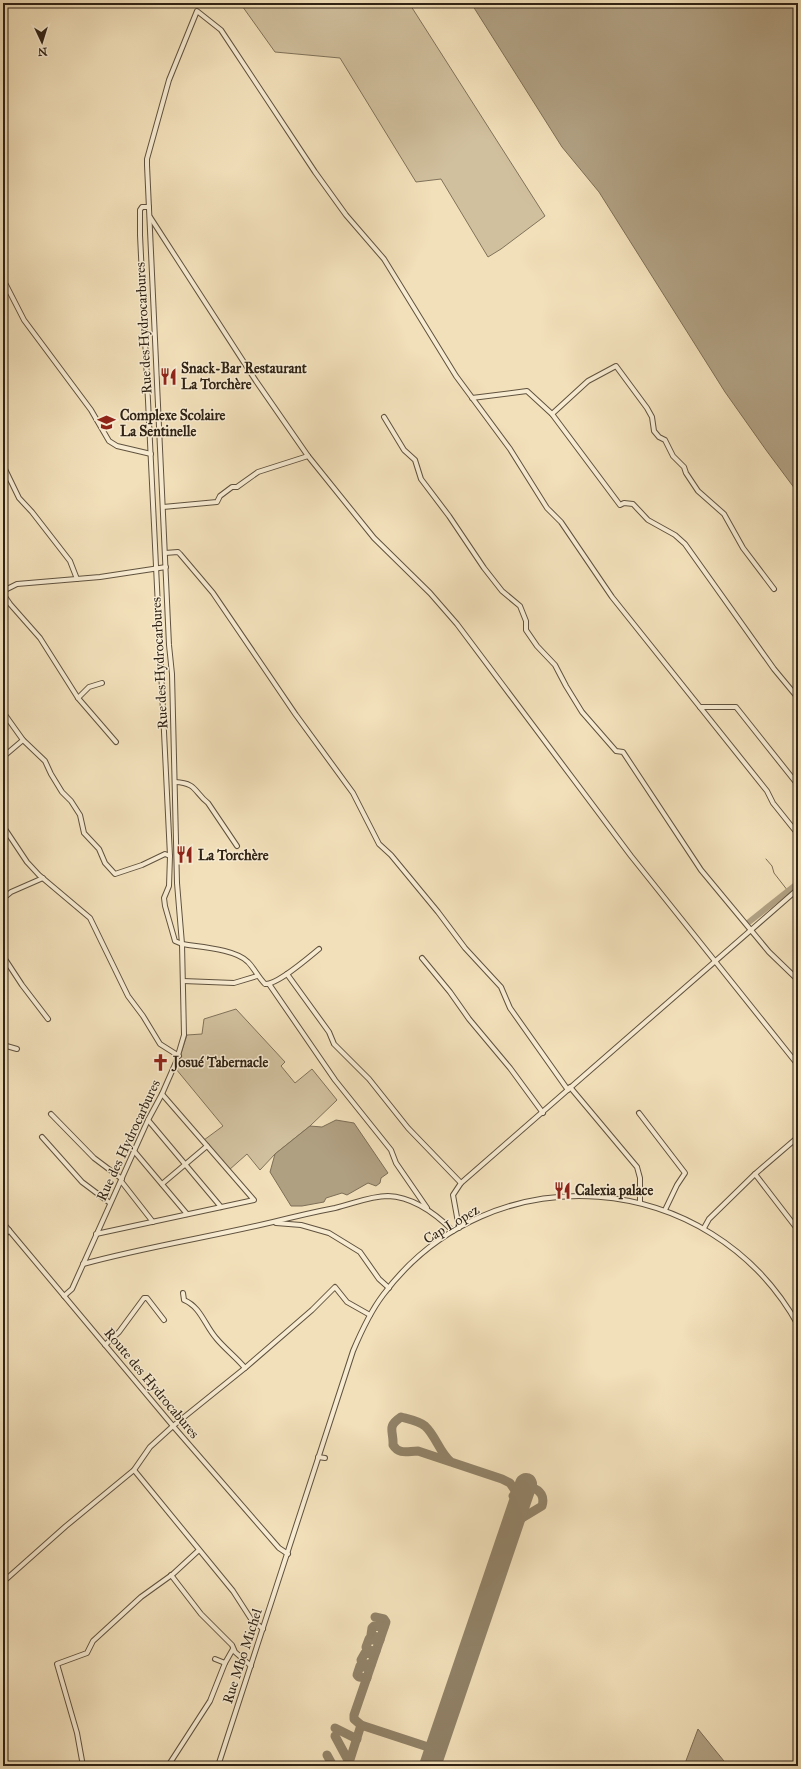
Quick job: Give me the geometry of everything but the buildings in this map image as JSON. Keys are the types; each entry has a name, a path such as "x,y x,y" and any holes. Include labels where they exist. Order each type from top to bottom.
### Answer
{"street":[{"name":"Rue des Hydrocarbures","path":"64,1296 72,1289 148,1120 162,1094 179,1056 184,1035 182,944 178,883 175,748 147,159 169,80 197,11 220,30 315,172 346,215 384,259 451,369 472,398"},
{"path":"149,207 142,207 140,210 140,235 170,856 169,886 164,898 173,936 175,941 182,944 237,954 248,962 257,976 265,984 269,984 335,1080 391,1150 396,1162 427,1208"},
{"path":"150,216 256,381 308,456 374,538 430,593 457,624 631,856 714,962 798,1065"},
{"path":"3,279 24,320 91,410 109,441 117,446 151,454"},
{"path":"552,414 588,381 616,366 647,408 652,417 654,431 659,437 665,440 673,456 684,467 686,473 698,491 724,514 743,548 774,589"},
{"path":"472,398 527,392 552,414 620,505 624,503 633,504 648,520 675,535 685,544 774,669 798,698"},
{"path":"472,398 514,454 547,508 561,522 612,597 767,791 773,803 797,833"},
{"path":"384,417 404,450 415,460 421,479 449,516 484,568 502,591 520,606 526,621 526,630 537,646 556,665 582,712 616,751 623,752 701,870 769,952 798,980"},
{"path":"163,507 216,502 220,496 232,487 237,487 257,473 308,456"},
{"path":"3,465 19,498 32,512 70,561 77,579"},
{"path":"165,553 178,552 213,593 296,715 352,793 379,844 391,855 438,912 465,948 501,987 510,1008 569,1088 636,1167 640,1178 640,1203"},
{"path":"3,591 17,584 77,579 156,567 166,567"},
{"path":"3,594 40,638 78,698 116,742"},
{"path":"78,698 89,687 102,683"},
{"path":"700,707 736,707 798,784"},
{"path":"3,712 23,740 45,761 54,780 80,815 84,833 99,849 105,863 115,874 142,865 165,854 170,856"},
{"path":"3,757 23,740"},
{"path":"165,748 175,748"},
{"path":"175,782 185,782 193,787 208,803 237,846"},
{"path":"3,826 27,862 58,893 76,905 90,918 128,996 143,1016 160,1044 179,1056"},
{"path":"3,895 5,897 11,892 43,878"},
{"path":"459,1228 453,1195 461,1183 543,1113 569,1088 683,991 798,889"},
{"path":"269,984 287,974 319,949"},
{"path":"3,956 22,985 48,1019"},
{"path":"422,958 450,992 469,1019 510,1068 543,1113"},
{"path":"287,974 325,1026 334,1044 369,1079 408,1128 461,1183"},
{"path":"183,981 234,983 257,976"},
{"path":"3,1045 17,1049"},
{"path":"96,1234 254,1200 162,1094"},
{"path":"639,1113 685,1173 677,1185 665,1210"},
{"path":"51,1114 94,1158 121,1180 153,1222"},
{"path":"148,1120 221,1207"},
{"path":"42,1137 82,1182 110,1204"},
{"path":"704,1228 709,1219 755,1174 798,1137"},
{"path":"162,1184 207,1146"},
{"path":"134,1151 187,1214"},
{"path":"755,1174 798,1230"},
{"path":"82,1264 132,1251 271,1222 369,1198 388,1196 402,1199 427,1208 453,1231"},
{"name":"Cap Lopez","path":"288,1554 318,1456 353,1351 370,1315 389,1288 420,1255 453,1231 476,1219 503,1208 554,1197 575,1196 601,1196 640,1203 665,1210 704,1228 727,1243 758,1270 785,1303 798,1325"},
{"path":"271,1222 301,1225 329,1233 360,1252 379,1279 389,1288"},
{"path":"3,1237 5,1227"},
{"name":"Route des Hydrocabures","path":"5,1227 173,1426 279,1548 288,1554"},
{"path":"3,1582 66,1526 134,1470 150,1447 173,1426 245,1368 312,1310 335,1287 347,1302 370,1315"},
{"path":"183,1293 184,1300 194,1307 203,1317 216,1338 230,1350 245,1368"},
{"path":"105,1345 119,1332 144,1298 148,1298 164,1320"},
{"path":"318,1456 325,1458"},
{"path":"134,1470 233,1591 251,1619 263,1629"},
{"path":"83,1766 77,1733 57,1664 87,1653 90,1645 141,1597 171,1575 199,1550"},
{"name":"Rue Mbo Michel","path":"218,1766 288,1554"},
{"path":"171,1575 201,1614 251,1666"},
{"path":"168,1766 210,1701 225,1663 233,1649"},
{"path":"215,1659 225,1663"}],"shaded area":[{"path":"240,3 409,3 545,216 488,257 441,179 416,182 340,58 275,52"},
{"path":"471,3 798,3 798,493 725,392 599,192 562,147"},
{"path":"236,1009 285,1062 281,1066 295,1083 312,1069 337,1100 310,1126 275,1154 260,1170 247,1154 229,1170 204,1140 223,1126 176,1069 187,1035 202,1034 204,1019"},
{"path":"336,1120 354,1123 388,1173 381,1178 380,1183 376,1186 368,1183 347,1195 342,1193 326,1198 324,1202 302,1206 291,1206 270,1172 275,1154 310,1126 322,1127"},
{"path":"698,1729 728,1766 684,1766"}],"waterway":[{"path":"766,859 772,866 774,873 788,891"},
{"path":"749,922 798,883"}],"taxiway":[{"path":"451,1462 447,1458 443,1454 432,1434 423,1424 401,1417 396,1420 392,1427 393,1445 395,1448 404,1452 418,1451 510,1483 516,1492 514,1504 516,1512"},
{"path":"512,1524 542,1506 543,1500 541,1494 533,1488 522,1489 517,1491 513,1496"},
{"path":"375,1617 384,1619 386,1622 354,1715 354,1719 361,1725 428,1747 432,1750 433,1757"},
{"path":"380,1638 371,1635 372,1628 374,1626 384,1627"},
{"path":"376,1651 367,1650 366,1647 369,1639 377,1641 380,1640 377,1638"},
{"path":"371,1665 362,1663 361,1660 365,1653 374,1654"},
{"path":"367,1678 359,1677 357,1675 360,1666 369,1668"},
{"path":"348,1766 361,1725"},
{"path":"335,1728 357,1739"},
{"path":"335,1736 349,1762"},
{"path":"327,1755 333,1766"}],"runway":[{"path":"430,1766 526,1484"}],"place":[{"name":"Snack-Bar Restaurant La Torchère","path":"168,376"},
{"name":"Complexe Scolaire La Sentinelle","path":"107,423"},
{"name":"La Torchère","path":"185,855"},
{"name":"Josué Tabernacle","path":"160,1062"},
{"name":"Calexia palace","path":"562,1190"}]}
